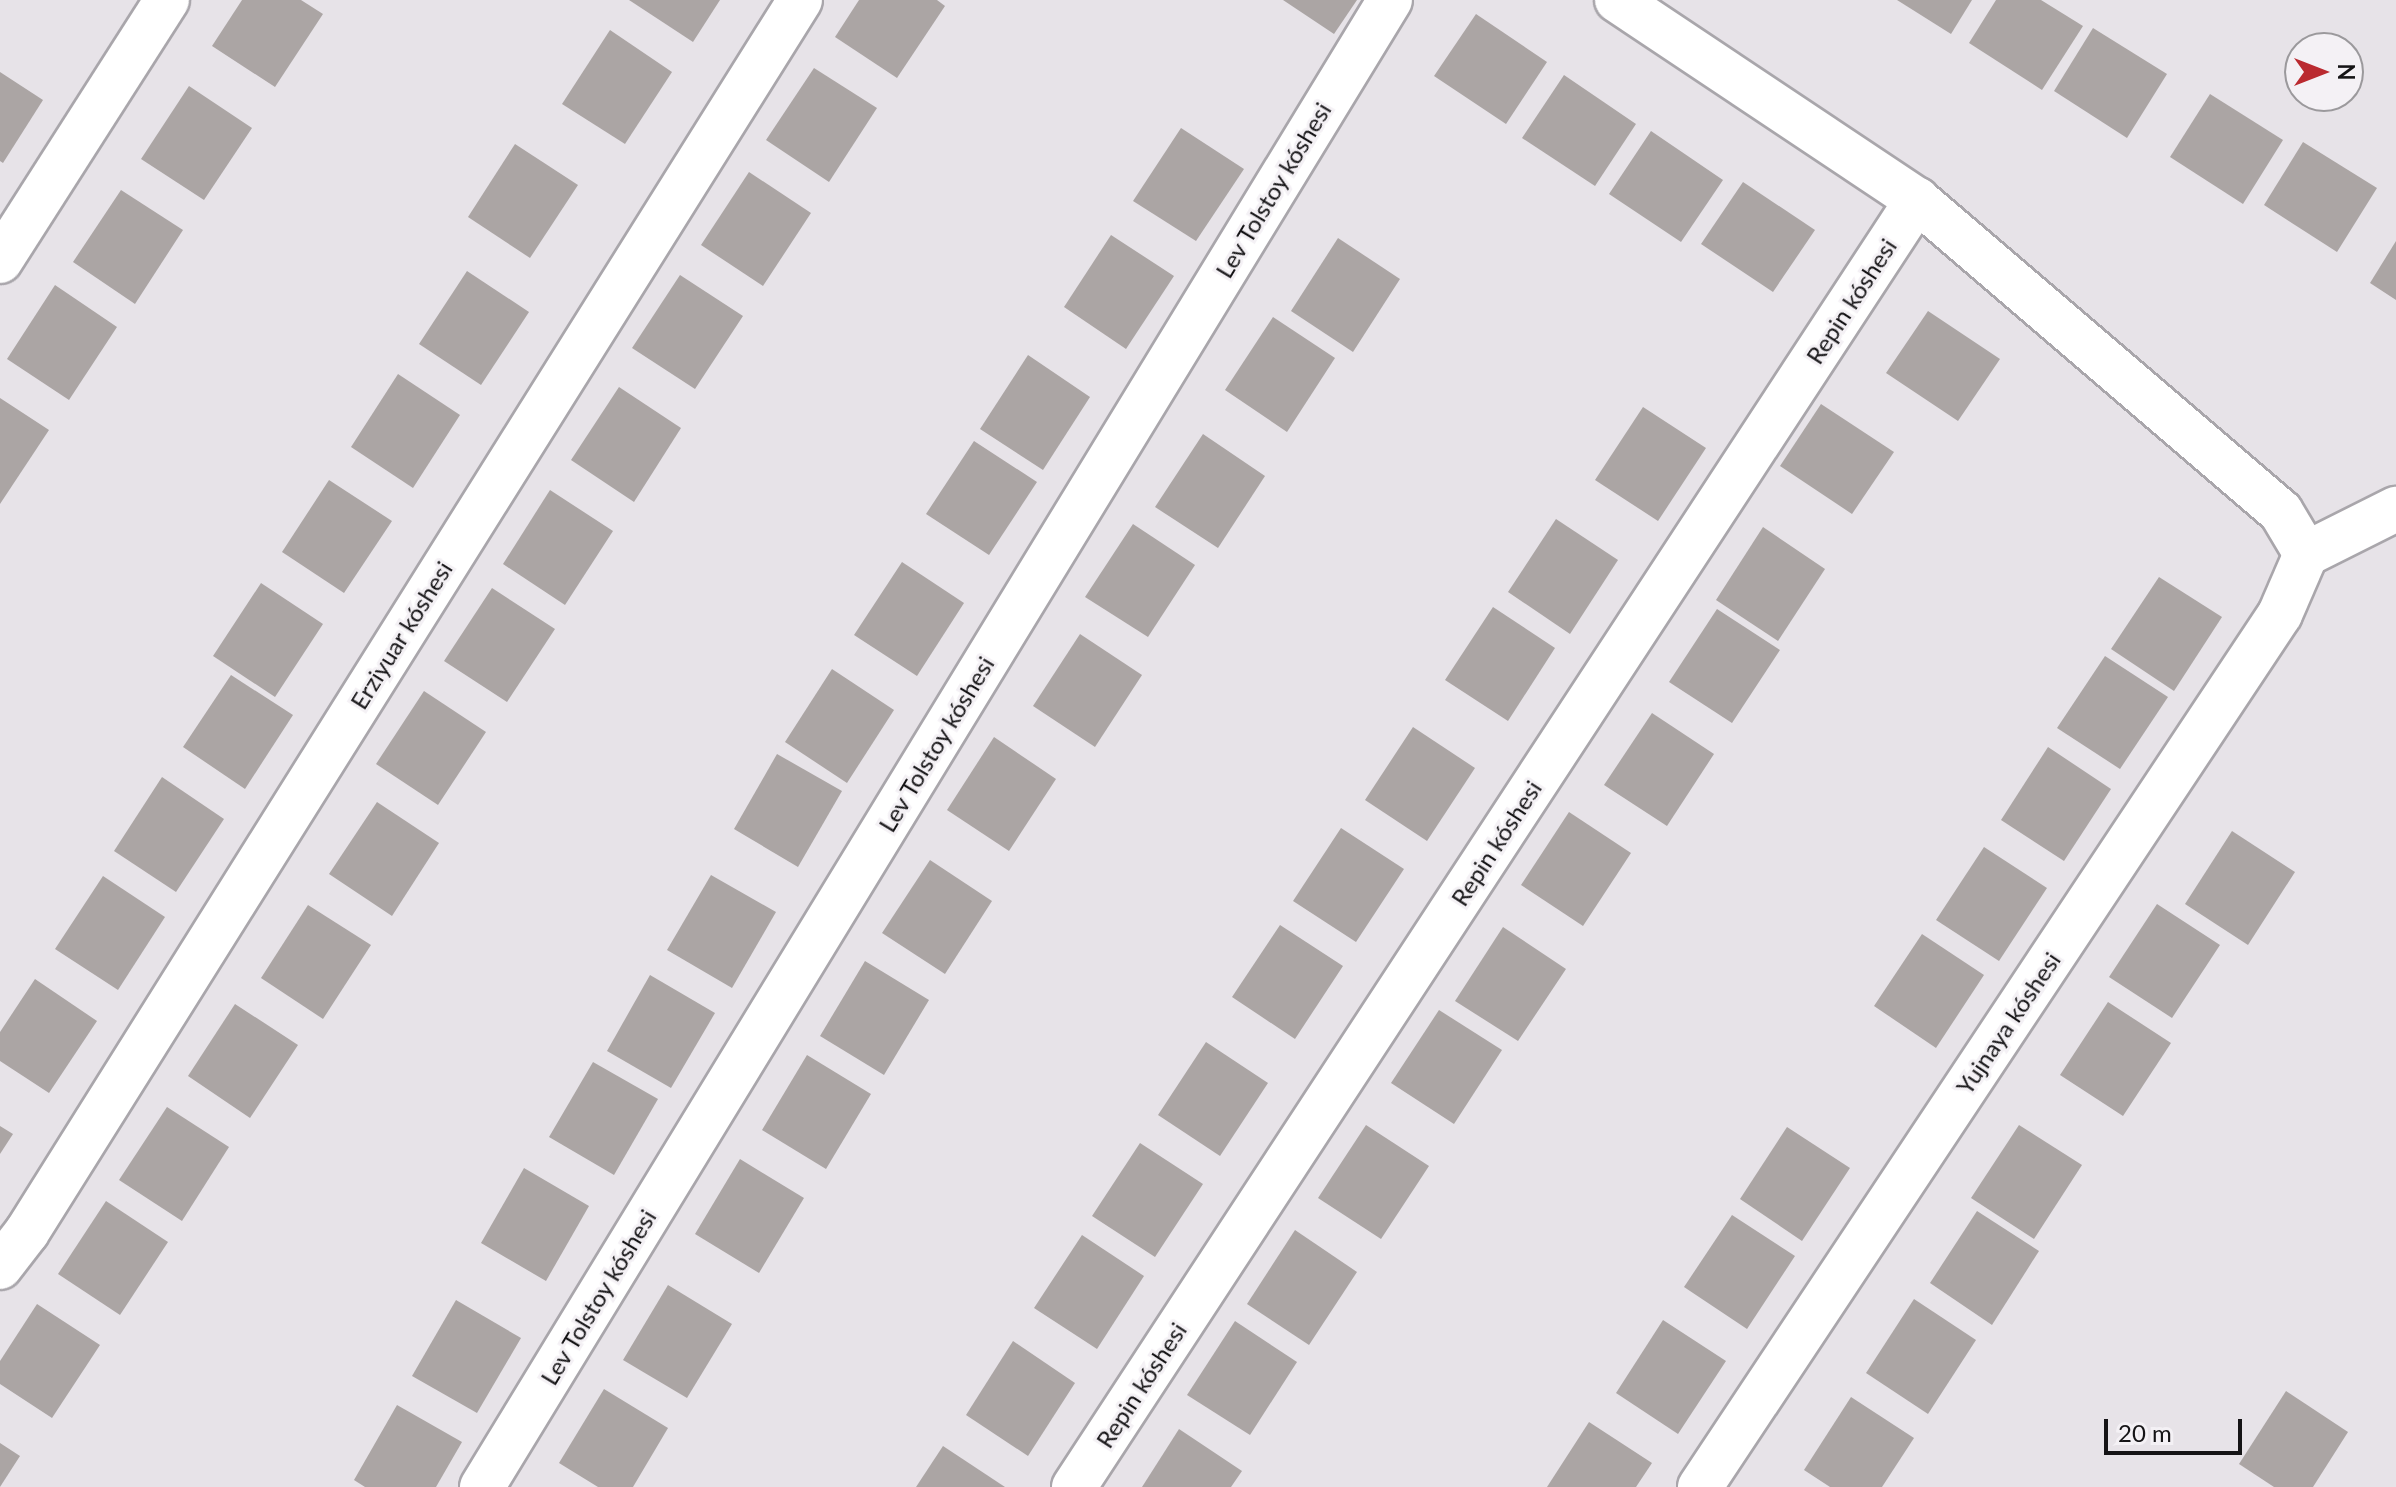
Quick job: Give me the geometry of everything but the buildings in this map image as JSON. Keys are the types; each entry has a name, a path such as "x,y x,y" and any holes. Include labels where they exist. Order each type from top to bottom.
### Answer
{"street":[{"path":"3,250 167,0"},
{"name":"Erziyuar kóshesi","path":"0,1267 27,1232 800,0"},
{"name":"Lev Tolstoy kóshesi","path":"482,1487 1390,0"},
{"path":"1617,0 1917,200 2281,512 2306,554 2396,509"},
{"name":"Repin kóshesi","path":"1074,1487 1917,200"},
{"name":"Yujnaya kóshesi","path":"1700,1487 2280,614 2306,554"}]}
